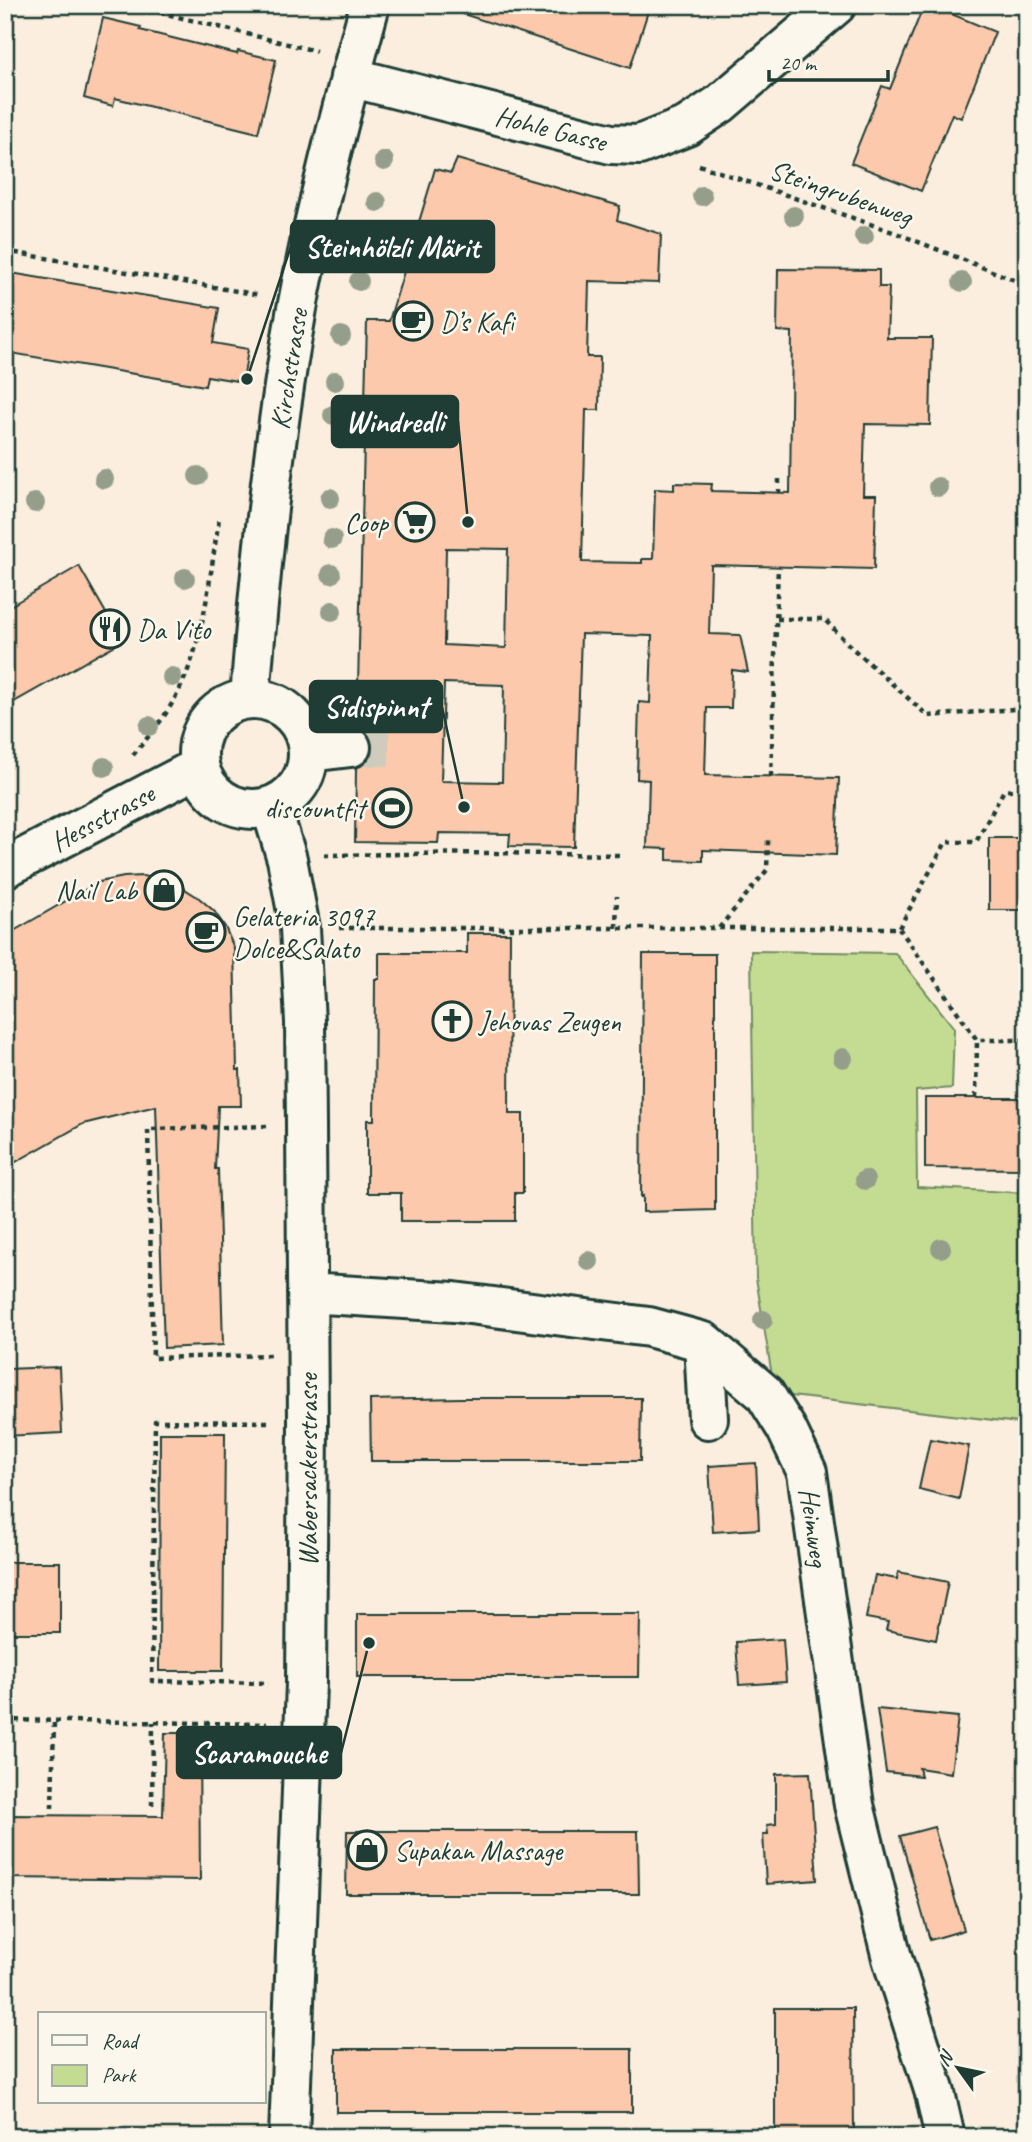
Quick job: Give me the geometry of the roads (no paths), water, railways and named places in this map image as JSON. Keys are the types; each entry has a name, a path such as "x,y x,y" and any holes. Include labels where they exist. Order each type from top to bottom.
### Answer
{"street":[{"name":"Kirchstrasse","path":"250,698 266,522 283,392 317,215 370,5"},
{"name":"Hohle Gasse","path":"353,69 611,144 639,145 687,127 720,104 836,5"},
{"path":"250,698 268,701 284,708 297,719 309,752 307,770 299,786 271,807 253,810 234,807 218,797 206,783 199,767 201,735 209,721 220,709 250,698"},
{"path":"309,752 351,747"},
{"name":"Hessstrasse","path":"5,868 199,767"},
{"name":"Wabersackerstrasse","path":"271,807 287,859 300,928 306,1125 306,1683 289,2137"},
{"name":"Heimweg","path":"307,1293 467,1303 649,1327 705,1342 764,1393 786,1428 807,1472 854,1805 892,1958 935,2093 945,2137"},
{"path":"705,1342 708,1419"}],"tunnel":[{"path":"351,747 394,747"}],"place":[{"name":"D’s Kafi","path":"413,321"},
{"name":"Steinhölzli Märit","path":"247,379"},
{"name":"Coop","path":"415,522"},
{"name":"Windredli","path":"468,522"},
{"name":"Da Vito","path":"110,629"},
{"name":"Sidispinnt","path":"464,807"},
{"name":"discountfit","path":"392,808"},
{"name":"Nail Lab","path":"164,890"},
{"name":"Gelateria 3097 Dolce&Salato","path":"206,932"},
{"name":"Jehovas Zeugen","path":"452,1021"},
{"name":"Scaramouche","path":"369,1643"},
{"name":"Supakan Massage","path":"367,1850"}]}
